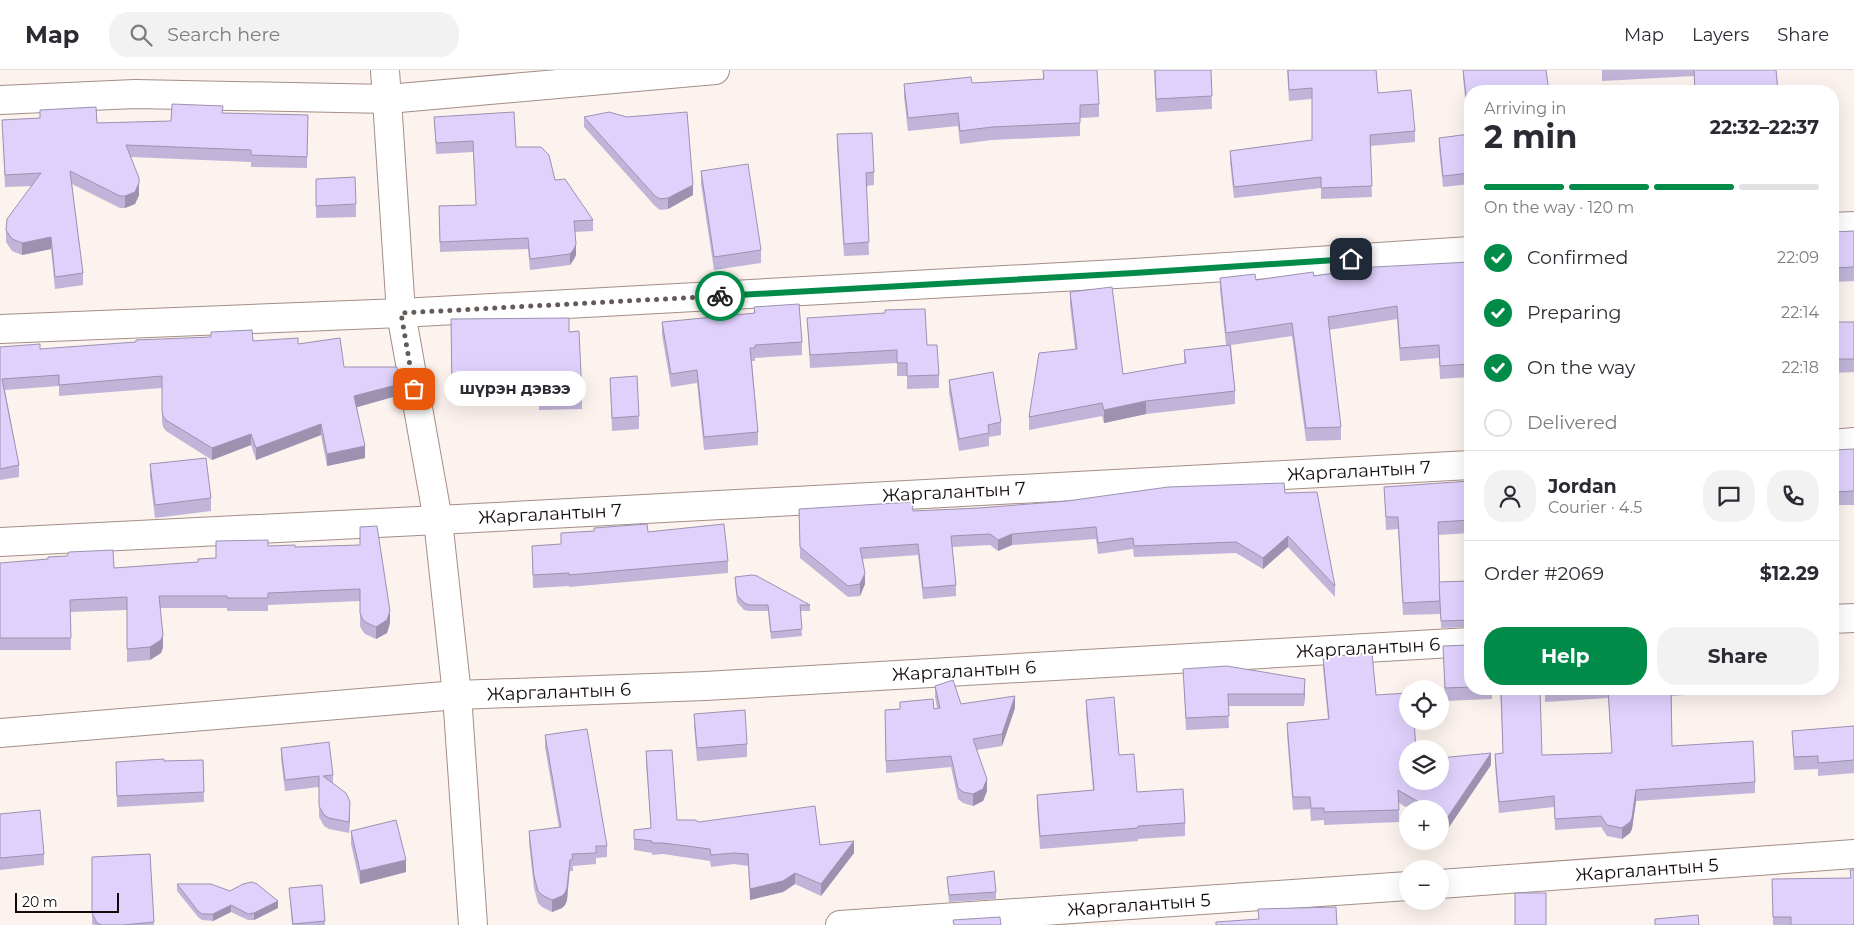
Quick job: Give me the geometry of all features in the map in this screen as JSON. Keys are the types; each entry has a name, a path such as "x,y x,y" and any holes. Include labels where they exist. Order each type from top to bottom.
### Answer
{"street":[{"path":"385,70 401,313 438,520 457,695 473,925"},
{"path":"0,100 135,94 388,99 714,70"},
{"path":"1839,227 1854,226"},
{"path":"0,329 401,313 1134,273 1464,251"},
{"path":"1839,443 1854,442"},
{"name":"Жаргалантын 7","path":"0,542 1464,464"},
{"path":"1839,619 1854,618"},
{"name":"Жаргалантын 6","path":"0,733 457,695 705,686 1464,642"},
{"name":"Жаргалантын 5","path":"1449,883 1854,854"},
{"name":"Жаргалантын 5","path":"840,925 1399,887"}],"building":[{"path":"1043,70 1097,70 1099,104 1080,105 1080,123 992,127 960,131 958,113 908,118 904,84 971,77 972,83 1044,79"},
{"path":"1155,70 1211,70 1212,96 1156,99"},
{"path":"1288,70 1376,70 1378,93 1411,90 1415,131 1370,135 1372,186 1321,188 1321,177 1234,187 1230,151 1312,140 1312,88 1289,90"},
{"path":"1463,70 1546,70 1548,85 1465,85"},
{"path":"1694,70 1776,70 1777,85 1695,85"},
{"path":"172,104 223,106 222,113 308,115 307,157 251,155 251,150 126,145 139,178 135,192 120,196 70,171 83,273 55,277 51,237 22,243 12,239 6,230 7,219 41,173 5,175 2,120 40,118 40,110 96,107 97,123 171,121"},
{"path":"514,112 516,147 541,147 549,155 555,180 565,179 593,220 574,221 576,244 570,254 530,259 528,238 440,242 439,206 476,205 473,141 436,143 434,117"},
{"path":"609,112 627,117 687,112 693,185 668,198 660,199 655,196 584,117"},
{"path":"872,133 874,172 866,173 869,242 844,244 837,134"},
{"path":"1464,135 1464,174 1443,176 1439,138"},
{"path":"748,164 761,250 714,257 701,171"},
{"path":"355,177 356,204 316,206 316,179"},
{"path":"1854,231 1854,267 1839,268 1839,232"},
{"path":"1464,262 1464,364 1440,366 1439,345 1400,348 1397,306 1328,317 1341,427 1306,428 1292,323 1226,333 1220,278 1255,274 1256,280 1313,272 1314,276 1374,267"},
{"path":"1112,287 1123,374 1186,363 1184,350 1230,345 1235,391 1146,401 1104,410 1102,403 1029,417 1039,353 1077,349 1070,292"},
{"path":"799,304 802,342 755,345 755,348 750,348 758,432 704,437 697,370 671,374 662,322 755,313 754,307"},
{"path":"925,309 927,345 937,345 939,375 907,376 907,363 897,363 897,350 810,355 807,318 885,313 885,310"},
{"path":"569,318 569,332 579,331 582,396 539,397 539,388 452,389 451,319"},
{"path":"1839,322 1854,322 1854,359 1839,359"},
{"path":"252,330 253,341 298,338 298,344 340,338 344,367 397,367 400,384 354,396 365,446 327,454 321,424 256,448 251,434 212,448 166,420 163,416 162,376 59,385 59,375 2,379 19,465 0,469 0,347 40,344 40,349 136,342 136,340 211,337 211,332"},
{"path":"993,372 1001,422 988,425 989,433 959,439 949,380"},
{"path":"637,376 639,416 612,418 610,378"},
{"path":"1854,449 1854,491 1839,492 1839,450"},
{"path":"206,458 211,498 155,505 150,464"},
{"path":"1464,481 1464,520 1438,522 1440,601 1403,603 1398,517 1386,517 1384,487"},
{"path":"1284,483 1285,493 1317,492 1335,586 1288,536 1263,558 1236,542 1134,546 1133,538 1098,543 1096,527 1012,534 998,540 990,534 951,536 956,585 923,588 918,544 860,548 865,573 860,584 848,586 800,547 799,509 912,502 913,511 979,508 1067,501 1168,487"},
{"path":"647,524 648,532 724,524 728,561 569,575 569,573 533,575 532,546 561,544 561,533 594,531 594,528"},
{"path":"377,526 390,611 387,620 376,627 365,622 362,618 360,613 360,589 268,593 268,598 159,596 163,635 161,640 150,647 127,649 127,597 70,600 71,638 0,638 0,563 67,556 69,552 113,550 114,568 198,562 198,559 216,558 216,541 268,540 268,546 295,545 295,547 360,545 360,527"},
{"path":"752,575 810,605 800,605 802,629 771,632 768,605 749,605 744,603 737,595 735,577"},
{"path":"1464,581 1464,620 1441,621 1439,582"},
{"path":"1464,645 1464,687 1449,688 1449,680 1445,680 1443,646"},
{"path":"1372,653 1376,695 1399,694 1399,730 1415,730 1415,740 1399,740 1399,790 1449,790 1449,757 1491,753 1449,815 1449,800 1415,800 1398,790 1399,810 1324,812 1324,808 1311,808 1310,797 1293,797 1287,723 1329,719 1323,657"},
{"path":"1227,666 1305,679 1304,694 1228,694 1229,716 1186,718 1183,669"},
{"path":"953,680 961,704 1015,696 1002,734 973,739 987,779 983,789 973,794 963,792 958,788 951,756 886,761 885,710 900,709 900,702 933,699 934,709 940,708 935,686"},
{"path":"1501,695 1540,695 1542,755 1612,753 1608,695 1671,695 1672,746 1753,741 1755,782 1636,790 1632,818 1622,828 1607,825 1601,816 1555,819 1554,796 1499,802 1495,754 1503,753"},
{"path":"1114,697 1119,755 1134,754 1137,792 1183,789 1185,823 1040,836 1037,795 1094,790 1086,700"},
{"path":"745,710 747,744 697,748 694,714"},
{"path":"1854,726 1854,760 1818,763 1818,756 1794,757 1792,731"},
{"path":"587,729 607,846 596,846 596,853 572,854 573,859 570,860 565,893 552,900 538,891 534,876 529,831 561,827 545,735"},
{"path":"329,742 333,775 323,776 346,793 350,802 349,822 329,818 324,815 319,806 319,776 285,780 281,748"},
{"path":"672,750 677,820 695,820 699,822 815,806 820,845 854,841 821,884 795,873 783,881 750,889 748,854 711,855 710,849 652,843 652,841 634,839 634,830 651,828 646,751"},
{"path":"164,759 164,761 203,760 204,792 117,796 116,762"},
{"path":"40,810 44,854 0,858 0,814"},
{"path":"396,820 406,860 360,871 351,831"},
{"path":"150,854 154,922 123,925 102,925 97,923 92,913 92,857"},
{"path":"1850,870 1854,870 1854,925 1791,925 1791,917 1773,917 1772,879 1851,878"},
{"path":"994,871 996,892 949,895 947,877"},
{"path":"252,882 278,901 254,913 248,914 231,905 213,914 202,914 177,884 211,884 230,891 243,884"},
{"path":"322,885 325,921 293,924 289,888"},
{"path":"1515,893 1546,893 1546,925 1515,925"},
{"path":"1336,907 1337,925 1216,925 1216,922 1259,919 1258,909"},
{"path":"1698,915 1699,925 1655,925 1655,919"},
{"path":"1000,917 1001,925 954,925 953,920"}],"way so far":[{"path":"414,389 401,313 720,296"}],"place":[{"name":"шүрэн дэвээ","path":"414,389"}],"route":[{"path":"720,296 1351,259"}]}
